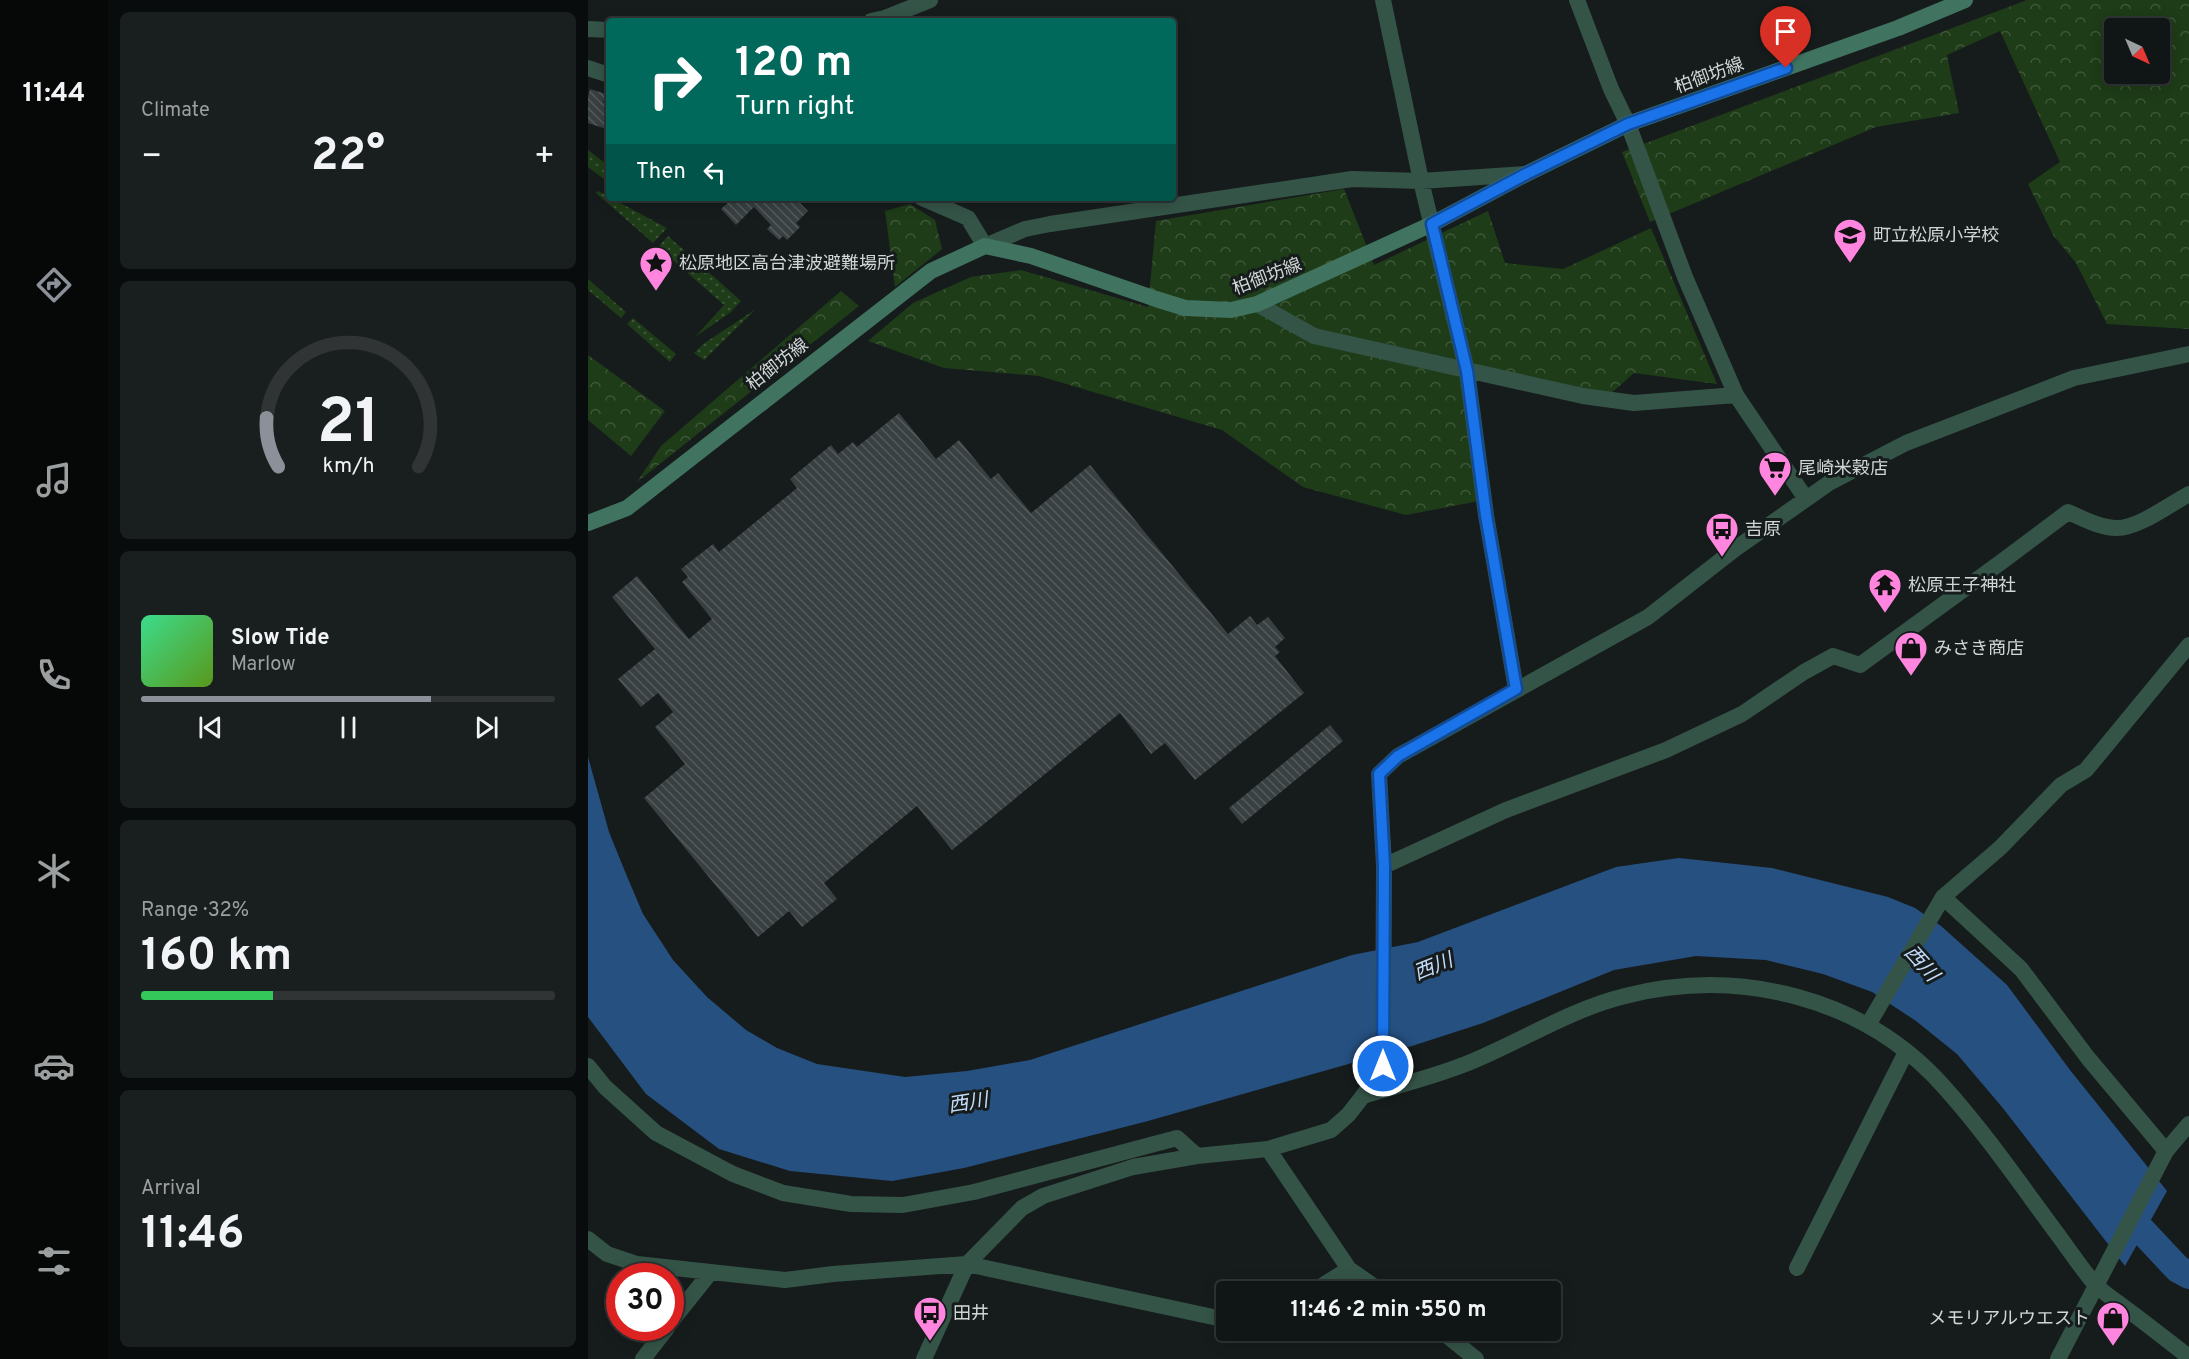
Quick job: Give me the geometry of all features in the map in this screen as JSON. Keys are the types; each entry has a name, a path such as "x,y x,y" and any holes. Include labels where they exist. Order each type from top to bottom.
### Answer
{"main road":[{"name":"柏御坊線","path":"588,523 627,508 931,271 985,246 1031,256 1185,308 1231,310 1257,304 1432,224 1526,174 1628,124 1898,28 1965,0"}],"street":[{"path":"885,18 930,0"},
{"path":"1383,0 1421,181 1467,371 1486,515 1516,689"},
{"path":"1578,0 1611,89 1628,124 1685,277 1736,395 1806,499"},
{"path":"588,29 606,30"},
{"path":"588,68 606,74"},
{"path":"929,201 968,218 985,246 1025,229 1050,224 1352,179 1421,181 1526,174"},
{"path":"1257,304 1314,336 1583,396 1634,403 1736,395"},
{"path":"924,1359 967,1264 1022,1208 1043,1196 1133,1167 1197,1156 1268,1149 1331,1130 1348,1115 1363,1096 1383,1066 1384,866 1379,774 1398,756 1648,616 1735,549 1829,483 1887,453 1948,426 2074,378 2189,354"},
{"path":"1384,866 1506,810 1666,750 1742,714 1804,672 1833,656 1860,665 2068,512 2096,525 2118,528 2134,525 2189,494"},
{"path":"1868,1025 1940,901 2000,848 2061,785 2086,770 2189,645"},
{"path":"1940,901 2021,969 2088,1058 2166,1151"},
{"path":"1363,1096 1470,1062 1571,1016 1622,996 1683,985 1718,984 1771,989 1839,1010 1868,1025 1906,1052 1944,1086 2096,1285 2189,1357"},
{"path":"1797,1268 1906,1052"},
{"path":"588,1066 605,1087 656,1133 733,1174 783,1193 851,1204 903,1205 974,1192 1177,1138 1197,1156"},
{"path":"2058,1359 2166,1151 2189,1124"},
{"path":"1268,1149 1349,1269 1366,1281"},
{"path":"588,1239 607,1254 637,1264 785,1280 967,1264 1216,1318"},
{"path":"1330,1281 1349,1269"},
{"path":"684,1306 710,1273"},
{"path":"642,1359 657,1341"},
{"path":"1454,1341 1476,1359"}],"green space":[{"path":"2027,0 2189,0 2189,329 2107,324 2076,263 2053,235 2028,184 2060,162 2000,31 1947,55 1959,113 1876,127 1650,222 1622,152"},
{"path":"588,150 606,164 606,181 588,167"},
{"path":"1344,189 1374,265 1488,211 1505,263 1563,269 1651,228 1717,384 1634,373 1608,396 1459,362 1479,501 1406,515 1303,487 1222,430 1039,376 944,368 868,341 913,303 971,277 1021,270 1148,307 1156,221"},
{"path":"598,191 606,195 606,201 617,201 667,228 653,243 596,193"},
{"path":"910,204 935,220 942,249 895,287 885,211"},
{"path":"668,236 741,301 731,312 695,337 724,305 658,247"},
{"path":"588,279 626,312 621,318 588,290"},
{"path":"841,291 859,306 637,482 661,446"},
{"path":"756,309 704,360 694,353 703,344"},
{"path":"633,318 676,354 670,362 627,324"},
{"path":"588,355 665,411 631,456 588,420"}],"water":[{"path":"588,757 609,832 626,874 643,914 673,960 707,997 746,1030 777,1048 817,1064 905,1077 967,1071 1030,1060 1352,955 1418,942 1616,867 1679,858 1772,868 1888,897 1915,908 1941,926 2007,985 2070,1070 2167,1191 2125,1266 2002,1107 1957,1054 1916,1021 1872,992 1823,974 1766,960 1696,956 1614,970 1483,1023 1412,1046 1148,1121 964,1168 892,1181 790,1171 719,1149 646,1094 588,1017"}],"building":[{"path":"590,89 606,94 603,102 606,103 606,129 588,123"},
{"path":"730,201 798,201 808,211 796,223 800,227 787,240 783,236 779,240 767,229 771,225 754,207 736,225 721,209"},
{"path":"899,413 936,459 959,440 991,479 998,473 1031,513 1090,465 1228,634 1250,616 1257,625 1268,617 1285,638 1275,647 1280,652 1275,656 1304,693 1195,780 1165,743 1151,754 1120,713 952,850 917,806 824,883 837,899 802,927 789,911 758,937 644,798 685,764 655,727 673,712 658,693 641,707 618,679 655,649 612,597 637,576 689,639 712,619 682,582 688,577 681,569 713,544 719,552 797,488 790,479 831,445 838,454 853,442 857,447"},
{"path":"1330,725 1343,741 1242,824 1229,808"}],"waterway":[{"name":"西川","path":"2118,1205 2178,1269 2189,1275"}],"place":[{"name":"町立松原小学校","path":"1850,264"},
{"name":"松原地区高台津波避難場所","path":"656,292"},
{"name":"尾崎米穀店","path":"1775,497"},
{"name":"吉原","path":"1722,558"},
{"name":"松原王子神社","path":"1885,614"},
{"name":"みさき商店","path":"1911,677"},
{"name":"田井","path":"930,1342"},
{"name":"メモリアルウエスト","path":"2113,1347"}],"route":[{"path":"1383,1066 1384,866 1379,774 1398,756 1516,689 1486,515 1467,371 1432,224 1526,174 1628,124 1786,68"}]}
